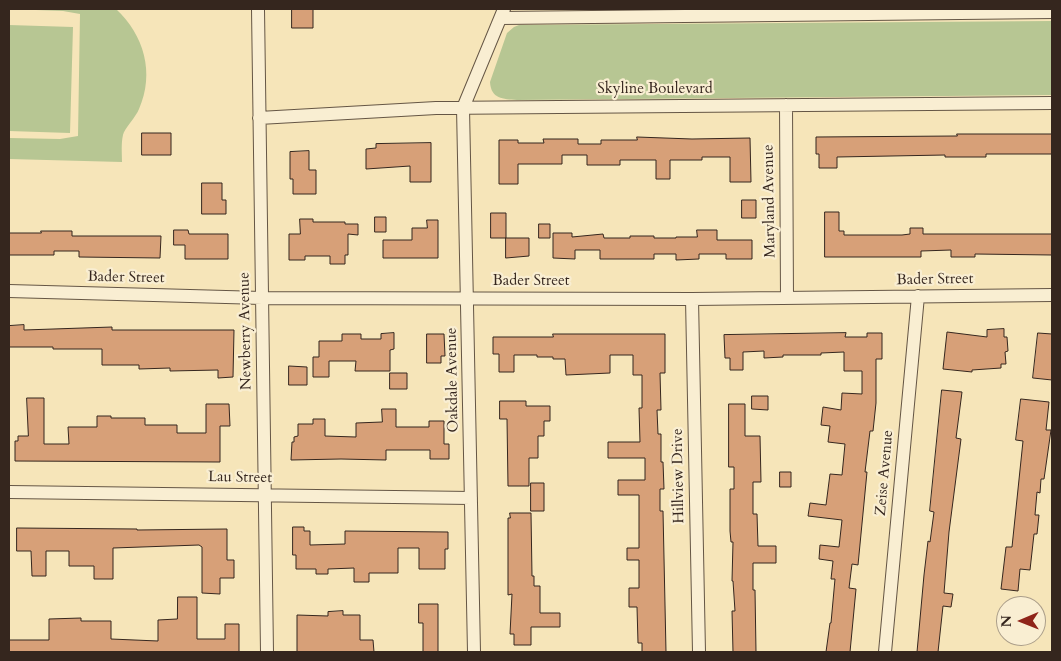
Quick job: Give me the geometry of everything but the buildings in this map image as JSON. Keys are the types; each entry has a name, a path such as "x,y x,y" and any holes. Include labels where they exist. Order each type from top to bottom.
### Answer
{"street":[{"name":"Newberry Avenue","path":"258,9 267,652"},
{"path":"463,108 503,13 1052,12"},
{"name":"Skyline Boulevard","path":"259,118 463,108 1052,103"},
{"name":"Maryland Avenue","path":"786,105 788,298"},
{"name":"Oakdale Avenue","path":"463,108 474,652"},
{"name":"Bader Street","path":"9,291 262,298 788,298 1052,295"},
{"name":"Zeise Avenue","path":"885,652 918,296"},
{"name":"Hillview Drive","path":"692,298 699,652"},
{"name":"Lau Street","path":"9,492 471,498"}],"green space":[{"path":"9,9 116,9 126,19 140,43 144,55 146,82 139,109 123,135 122,162 9,159 9,138 60,139 78,136 80,14 63,11"},
{"path":"1052,21 1052,95 517,100 495,95 490,82 507,33 519,25"},
{"path":"9,25 73,27 70,133 9,131"}]}
